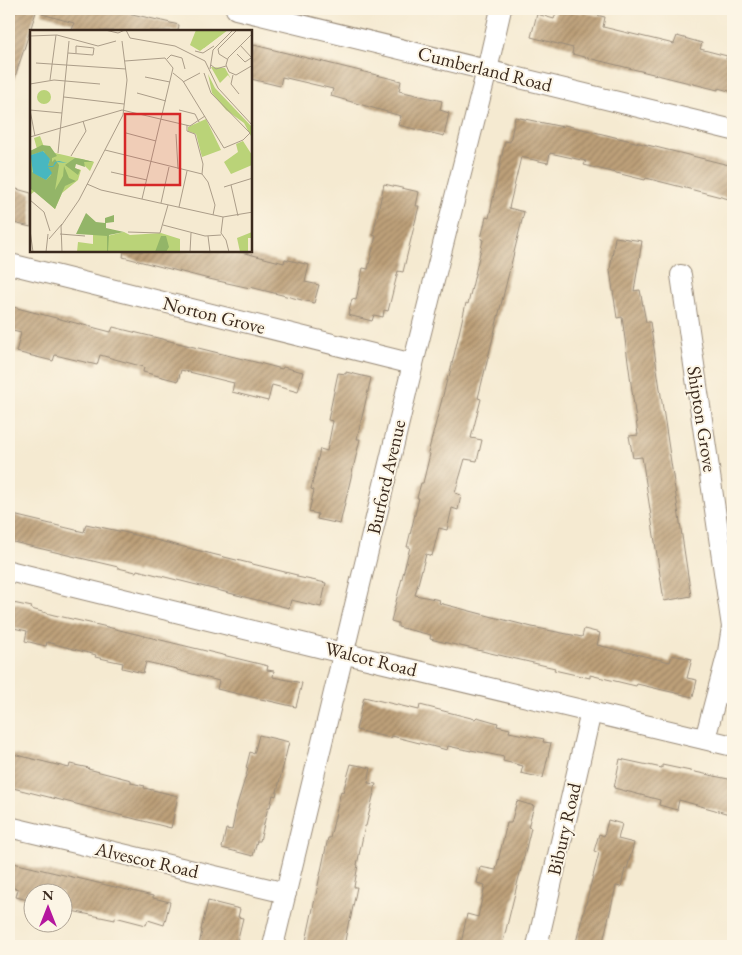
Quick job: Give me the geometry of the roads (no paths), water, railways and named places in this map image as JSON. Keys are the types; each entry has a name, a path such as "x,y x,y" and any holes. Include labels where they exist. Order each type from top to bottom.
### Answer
{"street":[{"name":"Cumberland Road","path":"236,9 733,130"},
{"name":"Burford Avenue","path":"273,946 413,364 501,9"},
{"name":"Norton Grove","path":"14,265 413,364"},
{"name":"Shipton Grove","path":"680,275 732,627 728,652 705,739"},
{"name":"Walcot Road","path":"9,571 733,746"},
{"name":"Bibury Road","path":"537,946 592,712"},
{"name":"Alvescot Road","path":"9,827 286,893"}]}
